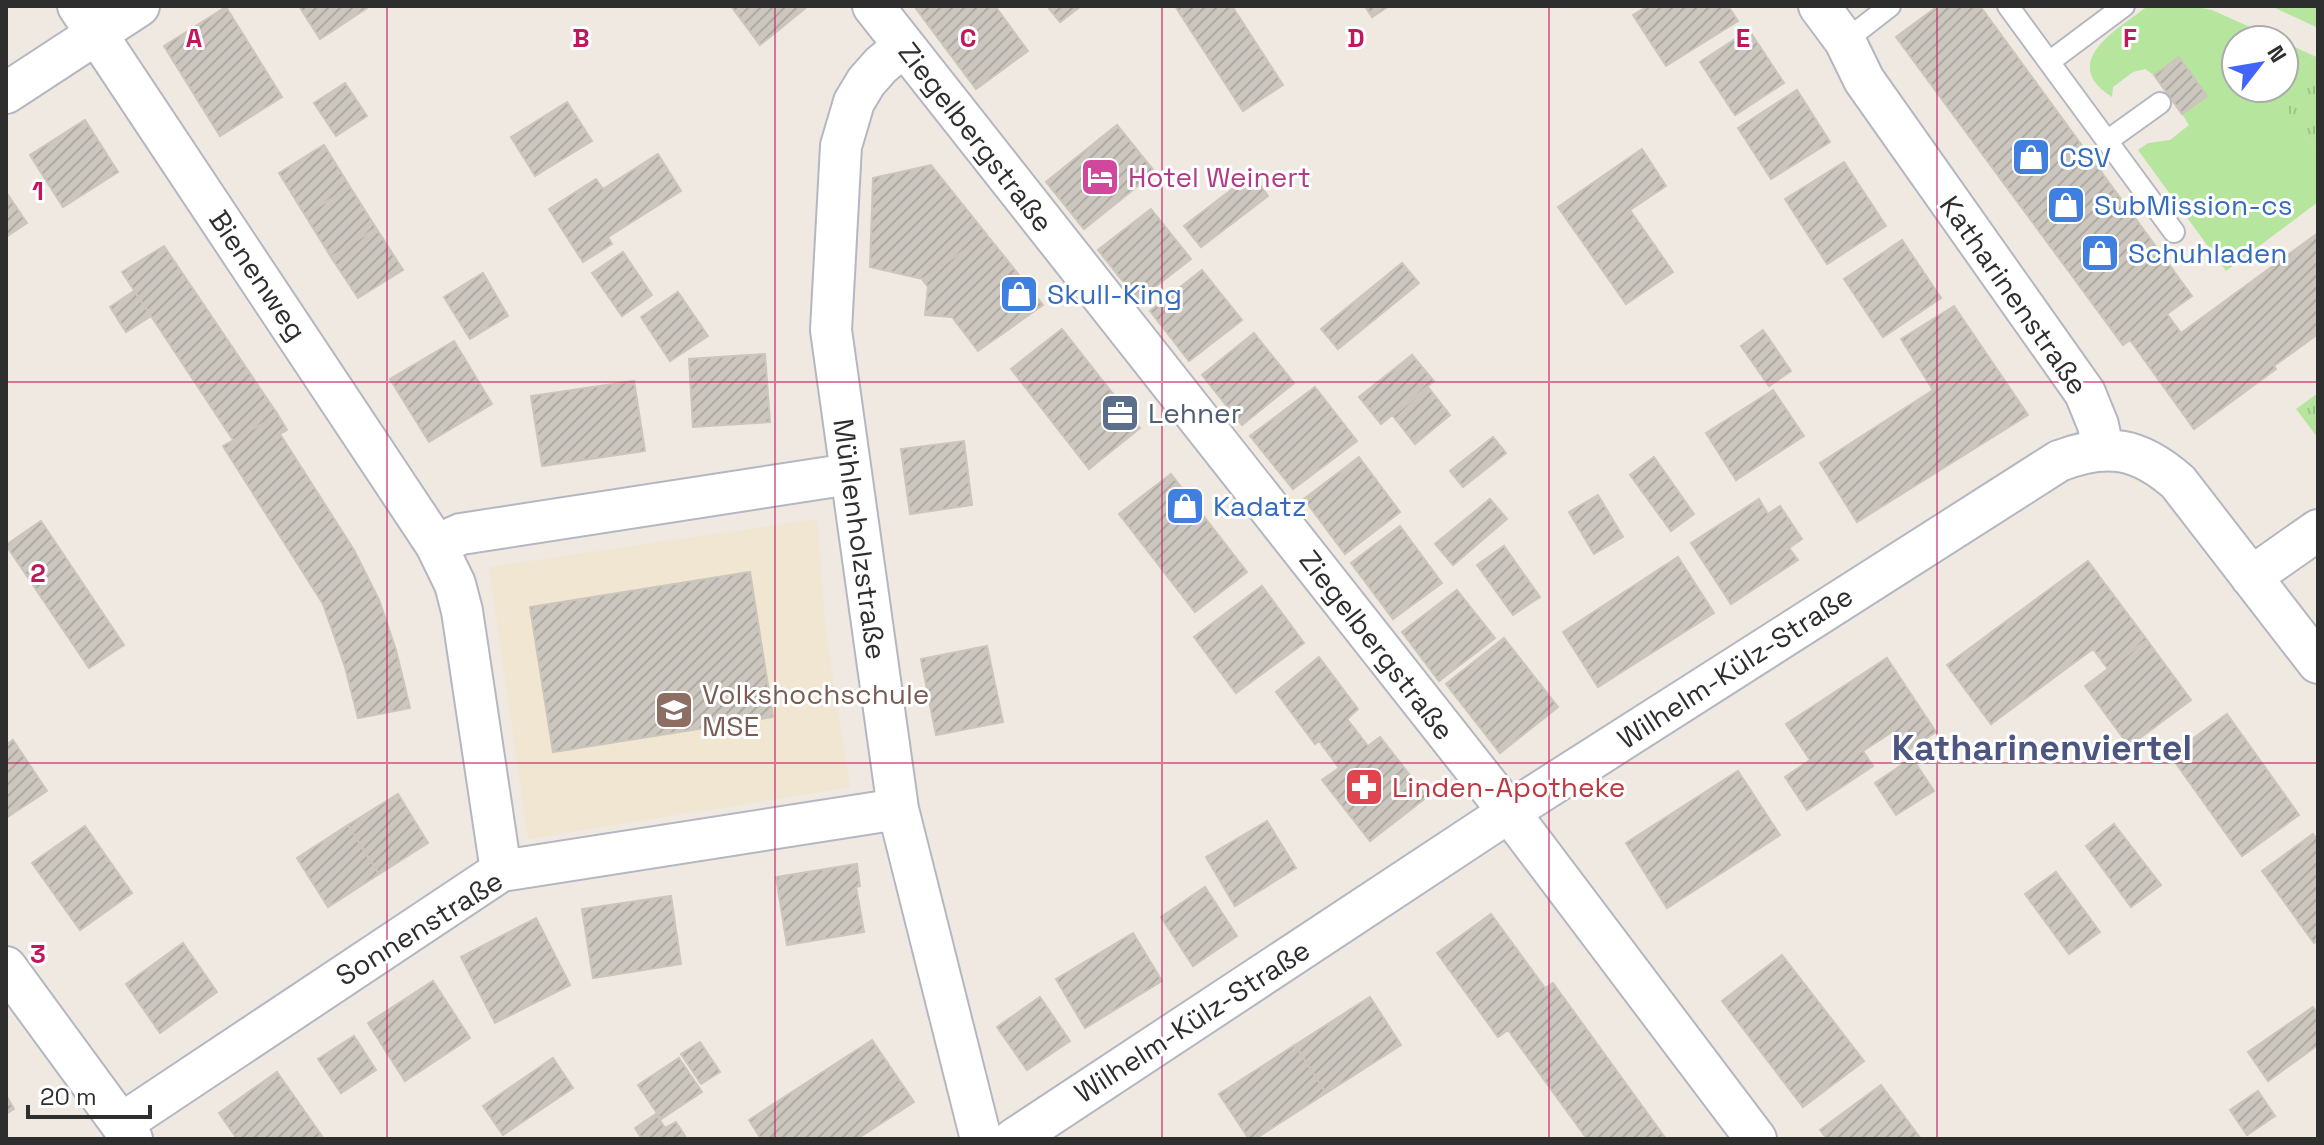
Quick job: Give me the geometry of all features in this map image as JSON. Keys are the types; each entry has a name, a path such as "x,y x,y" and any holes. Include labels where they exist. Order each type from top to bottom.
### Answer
{"street":[{"path":"6,93 88,20 139,6"},
{"name":"Ziegelbergstraße","path":"873,6 1509,812 1756,1139"},
{"name":"Katharinenstraße","path":"1819,6 1845,41 1864,80 2085,393 2098,425 2103,449"},
{"name":"Bienenweg","path":"88,20 436,545 455,584 462,611 501,871"},
{"name":"Mühlenholzstraße","path":"904,46 866,82 854,102 841,146 831,330 898,809 981,1139"},
{"path":"2103,449 2129,452 2160,467 2178,482 2318,663"},
{"name":"Wilhelm-Külz-Straße","path":"1014,1139 1509,812 2059,461 2103,449"},
{"path":"436,545 461,534 850,474"},
{"path":"2251,577 2318,530"},
{"name":"Sonnenstraße","path":"126,1131 501,871 898,809"},
{"path":"6,967 126,1131"}],"lane":[{"path":"1845,41 1890,6"},
{"path":"2008,6 2174,232"},
{"path":"2049,62 2124,6"},
{"path":"2107,141 2160,103"}],"shaded area":[{"name":"Volkshochschule MSE","path":"817,519 826,633 850,787 528,839 489,567"}],"green space":[{"path":"2148,6 2192,6 2212,10 2243,24 2220,24 2220,104 2283,104 2318,152 2318,202 2226,271 2138,150 2148,143 2170,140 2189,125 2182,114 2207,95 2179,57 2154,75 2145,69 2133,72 2113,87 2112,97 2097,84 2090,71 2091,59 2098,47"},
{"path":"2271,6 2318,6 2318,28"},
{"path":"2300,49 2314,56 2300,66"},
{"path":"2314,56 2318,57 2318,152 2282,104 2300,104 2300,66"},
{"path":"2318,393 2318,438 2296,409"}],"building":[{"path":"299,6 370,6 320,39"},
{"path":"731,6 808,6 760,45"},
{"path":"914,6 995,6 1028,51 976,89"},
{"path":"1047,6 1081,6 1060,22"},
{"path":"1175,6 1232,6 1283,85 1243,111"},
{"path":"1365,6 1389,6 1372,17"},
{"path":"1648,6 1728,6 1738,21 1666,66 1633,15"},
{"path":"1938,6 1980,6 2192,296 2167,314 2181,333 2318,233 2318,334 2194,429 2130,340 2123,345 1896,37"},
{"path":"226,7 282,97 220,136 164,46"},
{"path":"1749,30 1784,83 1735,115 1700,62"},
{"path":"2179,57 2207,96 2182,114 2154,75"},
{"path":"345,83 367,116 336,136 314,103"},
{"path":"1797,90 1830,142 1771,179 1738,128"},
{"path":"567,102 592,141 535,176 511,137"},
{"path":"85,120 118,172 63,207 30,155"},
{"name":"Hotel Weinert","path":"1117,125 1155,172 1084,229 1046,182"},
{"path":"324,145 350,187 305,215 279,173"},
{"path":"1642,149 1666,186 1630,210 1673,272 1626,304 1558,207"},
{"path":"658,154 681,191 608,237 612,244 583,262 549,209 596,179 603,189"},
{"path":"1844,162 1886,226 1827,264 1785,199"},
{"path":"931,165 987,235 922,279 870,267 873,178"},
{"path":"1252,174 1268,196 1201,247 1184,226"},
{"path":"350,187 376,228 331,257 305,215"},
{"path":"6,192 27,223 6,237"},
{"path":"1151,209 1191,259 1138,300 1098,250"},
{"path":"376,228 403,270 358,298 331,257"},
{"path":"987,235 1043,305 978,351 952,317 925,315 928,287 922,279"},
{"path":"1902,240 1941,298 1883,337 1844,279"},
{"path":"164,246 278,415 233,440 122,272"},
{"path":"623,252 652,295 622,316 592,273"},
{"path":"1402,263 1419,283 1338,349 1321,329"},
{"path":"1202,270 1242,320 1189,361 1150,311"},
{"path":"483,273 508,316 470,339 444,297"},
{"path":"134,291 151,316 126,332 110,307"},
{"path":"678,292 708,336 670,361 641,317"},
{"path":"1954,306 2028,415 1857,522 1820,463 1933,390 1901,339"},
{"path":"1062,329 1140,428 1089,469 1011,369"},
{"path":"1763,330 1791,371 1769,386 1741,346"},
{"path":"1254,333 1294,383 1242,425 1202,375"},
{"path":"454,341 492,404 429,442 390,379"},
{"path":"765,354 770,422 693,427 689,359"},
{"path":"1412,355 1434,381 1381,424 1359,397"},
{"path":"634,381 645,451 542,466 531,396"},
{"path":"1315,387 1357,441 1293,489 1250,436"},
{"path":"1428,387 1450,415 1415,444 1393,416"},
{"path":"1773,390 1804,436 1736,480 1706,433"},
{"path":"278,415 287,430 280,434 354,550 379,600 396,650 410,708 358,718 345,667 323,604 223,446"},
{"path":"1493,437 1506,453 1463,487 1450,471"},
{"path":"964,441 972,505 910,514 901,449"},
{"path":"1359,457 1400,512 1345,554 1304,499"},
{"path":"1654,457 1694,514 1671,531 1630,475"},
{"path":"1171,474 1247,572 1195,612 1119,514"},
{"path":"1598,495 1623,537 1594,554 1569,512"},
{"path":"1490,499 1507,519 1453,565 1435,544"},
{"path":"1759,499 1768,514 1780,506 1802,539 1789,548 1798,560 1731,604 1691,543"},
{"path":"41,521 124,645 89,668 6,545"},
{"path":"1400,526 1442,583 1393,619 1351,563"},
{"path":"1504,546 1540,597 1513,615 1477,565"},
{"path":"1678,557 1714,613 1598,687 1563,632"},
{"path":"2088,561 2147,640 2108,669 2093,649 1991,724 1947,665"},
{"path":"750,572 773,717 553,752 530,607"},
{"path":"1262,586 1304,643 1236,693 1194,637"},
{"path":"1457,590 1495,638 1439,681 1402,632"},
{"path":"1504,638 1558,707 1500,753 1446,684"},
{"path":"2147,640 2191,700 2129,746 2085,686"},
{"path":"987,646 1003,722 936,735 921,659"},
{"path":"1319,657 1358,709 1347,719 1368,746 1380,737 1427,797 1370,841 1322,780 1339,768 1319,741 1315,744 1276,692"},
{"path":"1887,658 1936,732 1905,752 1892,732 1863,751 1873,766 1807,810 1785,777 1810,760 1786,724"},
{"path":"2227,714 2299,815 2242,856 2170,755"},
{"path":"13,740 47,791 6,818 6,745"},
{"path":"1912,758 1934,791 1896,815 1875,783"},
{"path":"1738,771 1780,835 1667,908 1626,843"},
{"path":"398,794 428,843 379,874 348,825"},
{"path":"1267,821 1296,868 1235,906 1206,857"},
{"path":"2114,824 2161,885 2131,907 2086,846"},
{"path":"348,825 379,874 328,907 297,858"},
{"path":"85,826 132,893 80,930 32,863"},
{"path":"2313,834 2318,841 2318,940 2314,943 2262,871"},
{"path":"857,864 860,886 856,887 864,932 787,945 776,877"},
{"path":"2056,872 2100,932 2069,954 2025,894"},
{"path":"1205,887 1237,936 1193,966 1161,917"},
{"path":"671,896 681,964 593,978 582,909"},
{"path":"1491,914 1545,988 1553,983 1666,1139 1587,1139 1508,1030 1498,1037 1437,953"},
{"path":"536,918 570,985 495,1023 461,957"},
{"path":"1133,933 1162,981 1085,1028 1056,979"},
{"path":"183,943 217,992 160,1033 126,984"},
{"path":"1782,955 1864,1061 1803,1107 1722,1001"},
{"path":"433,981 470,1038 405,1081 368,1023"},
{"path":"1040,997 1070,1041 1027,1070 997,1027"},
{"path":"1370,997 1401,1045 1326,1093 1295,1045"},
{"path":"2313,1007 2318,1014 2318,1045 2268,1081 2248,1052"},
{"path":"354,1036 376,1070 341,1093 318,1059"},
{"path":"872,1040 914,1102 857,1139 761,1139 749,1120"},
{"path":"700,1042 720,1072 701,1084 681,1054"},
{"path":"1295,1045 1326,1093 1255,1139 1249,1139 1219,1094"},
{"path":"553,1058 573,1088 503,1135 483,1106"},
{"path":"679,1058 702,1092 661,1119 638,1085"},
{"path":"277,1072 324,1139 237,1139 219,1113"},
{"path":"1881,1085 1921,1139 1827,1139 1820,1130"},
{"path":"2258,1091 2275,1116 2247,1135 2230,1110"},
{"path":"6,1095 14,1109 6,1114"},
{"path":"656,1114 665,1128 676,1122 687,1139 642,1139 635,1128"}],"place":[{"name":"CSV","path":"2031,157"},
{"name":"Hotel Weinert","path":"1100,177"},
{"name":"SubMission-cs","path":"2066,205"},
{"name":"Schuhladen","path":"2100,253"},
{"name":"Skull-King","path":"1019,294"},
{"name":"Lehner","path":"1120,413"},
{"name":"Kadatz","path":"1185,506"},
{"name":"Volkshochschule MSE","path":"674,710"},
{"name":"Linden-Apotheke","path":"1364,787"}],"district":[{"name":"Katharinenviertel","path":"2042,747"}]}
